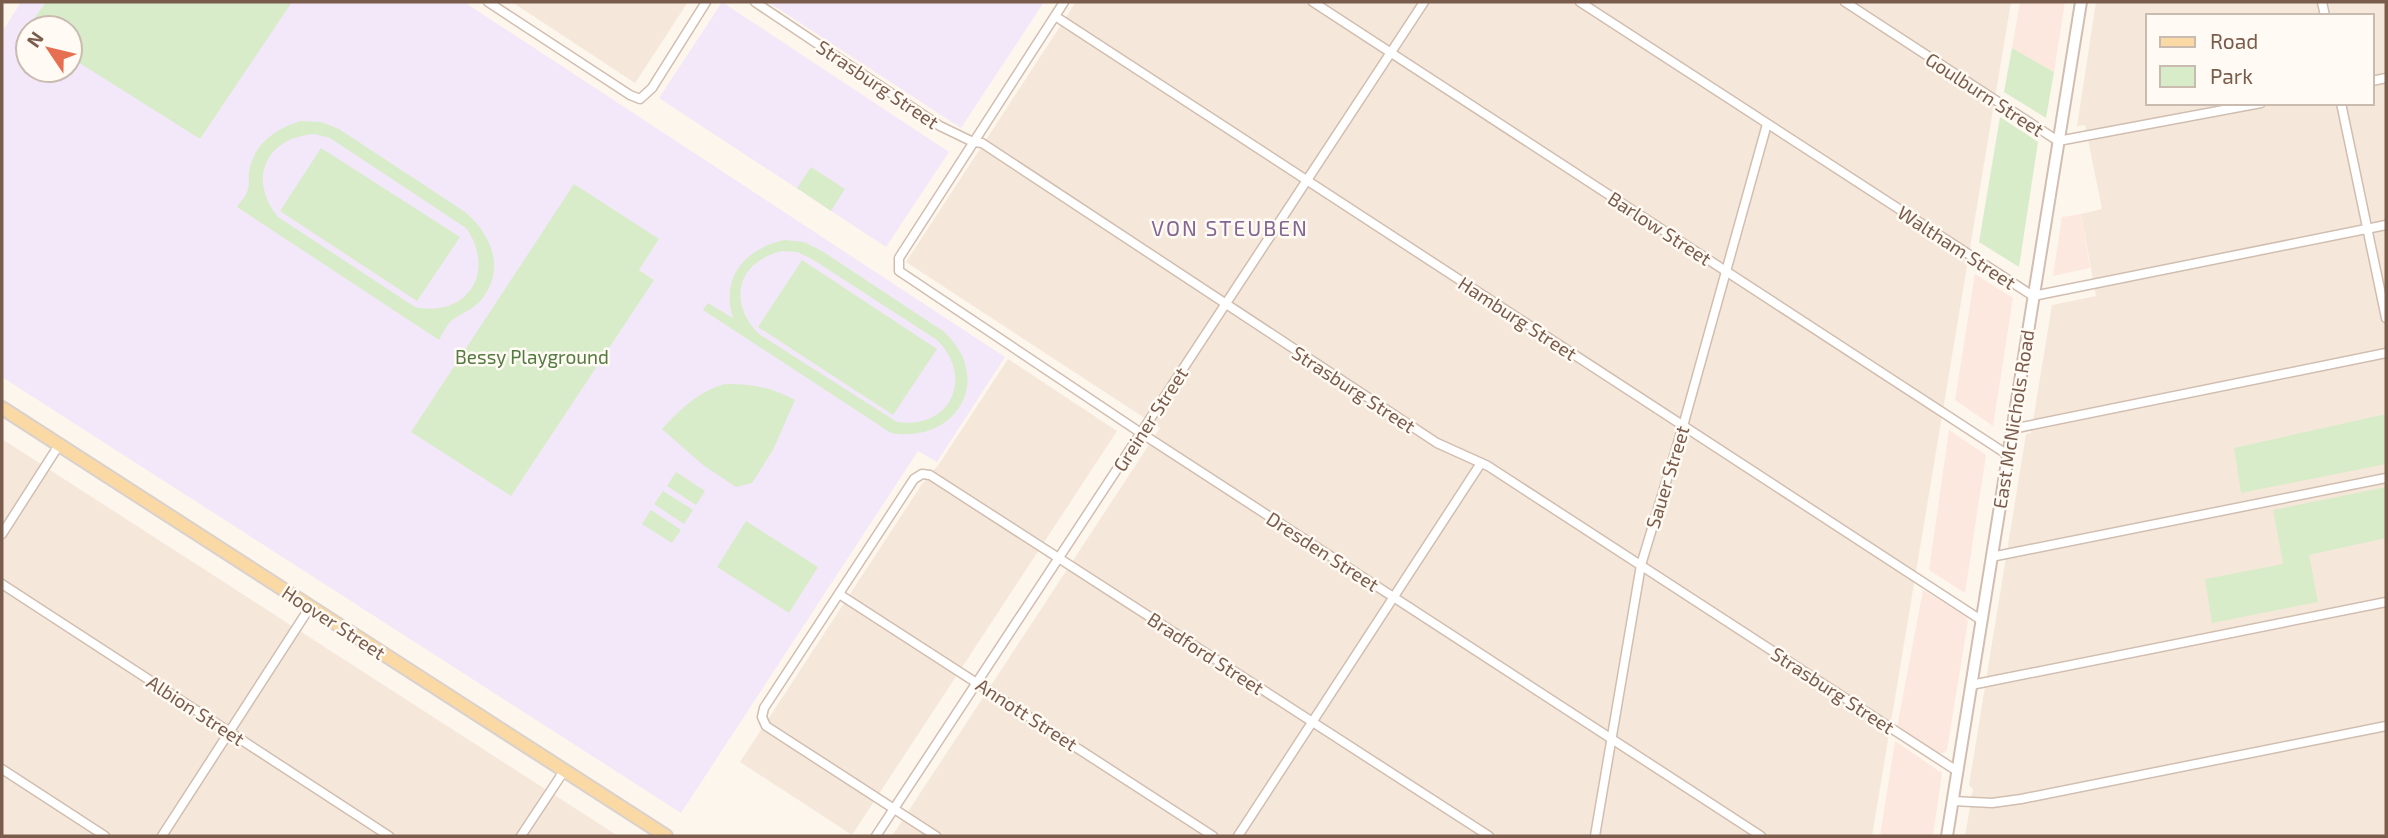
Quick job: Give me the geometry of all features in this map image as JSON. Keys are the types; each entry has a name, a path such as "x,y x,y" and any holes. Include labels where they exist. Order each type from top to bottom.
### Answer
{"main road":[{"name":"Hoover Street","path":"2,408 666,836"}],"street":[{"path":"488,2 640,99 652,88 706,2"},
{"name":"Strasburg Street","path":"755,2 940,126 973,142 982,143 1437,443 1481,463 1957,771"},
{"path":"973,142 1064,2"},
{"name":"Barlow Street","path":"1313,2 2008,455"},
{"name":"Greiner Street","path":"877,836 1424,2"},
{"name":"Waltham Street","path":"1580,2 2033,296 2386,225"},
{"name":"Goulburn Street","path":"1845,2 2057,141 2250,105"},
{"name":"East McNichols Road","path":"1947,836 2081,2"},
{"name":"Hamburg Street","path":"1055,16 1981,620"},
{"path":"2341,105 2386,317"},
{"name":"Sauer Street","path":"1595,836 1641,565 1683,426 1767,124"},
{"name":"Dresden Street","path":"973,142 899,258 897,267 903,275 1761,836"},
{"path":"2012,429 2386,353"},
{"path":"2,534 59,445"},
{"path":"1238,836 1481,463"},
{"name":"Bradford Street","path":"839,594 914,480 922,474 930,475 1489,836"},
{"path":"1991,557 2386,478"},
{"name":"Albion Street","path":"2,584 389,836"},
{"path":"839,594 764,708 762,717 766,726 936,836"},
{"name":"Annott Street","path":"839,594 1213,836"},
{"path":"1971,685 2386,602"},
{"path":"162,836 310,607"},
{"path":"1953,801 1992,803 2021,799 2386,726"},
{"path":"2,769 105,836"},
{"path":"521,836 564,771"}],"shaded area":[{"path":"21,2 464,2 1005,357 937,462 918,451 681,813 2,377 2,32","holes":["659,239 639,270 653,279 411,432"]},
{"path":"512,2 688,2 635,83"},
{"path":"722,2 949,152 886,247 659,98"},
{"path":"768,2 1044,2 961,128"},
{"path":"1076,2 2011,2 1872,836 892,836 1160,428 906,262"},
{"path":"2020,2 2065,2 2054,72 2012,48"},
{"path":"2096,2 2386,2 2386,836 1965,836 1973,789 1969,785 2026,434 2031,433 2052,305 2096,296 2081,214 2102,209 2085,125 2077,126"},
{"path":"2081,214 2090,268 2053,276 2062,217"},
{"path":"1975,274 2013,298 1993,426 1955,400"},
{"path":"1008,359 1117,431 852,835 740,762 922,484 939,464"},
{"path":"1949,430 1986,455 1965,593 1929,570"},
{"path":"2,439 618,836 2,836"},
{"path":"1923,590 1965,616 1968,621 1947,750 1944,753 1937,753 1897,727"},
{"path":"1895,741 1942,773 1933,836 1880,836"}],"green space":[{"path":"46,2 292,2 200,139 84,66 84,14 37,14"},
{"path":"2012,48 2054,72 2046,118 2004,92"},
{"path":"2000,117 2038,142 2019,267 1979,242"},
{"path":"301,121 321,122 339,129 465,212 482,231 492,252 494,264 489,287 478,303 451,321 439,340 237,207 247,191 252,162 261,145 274,133","holes":["315,134 330,138 466,228 475,244 478,260 477,275 472,288 462,298 433,309 415,307 278,217 264,188 266,162 284,143 298,137"]},
{"path":"321,148 460,237 417,301 280,211"},
{"path":"811,167 845,189 831,211 797,188"},
{"name":"Bessy Playground","path":"574,184 659,239 639,270 654,280 511,496 411,432"},
{"path":"784,240 804,242 822,251 943,331 958,349 966,368 967,386 962,403 951,418 935,428 915,434 891,433 703,310 708,303 733,318 730,290 733,278 747,258 770,244","holes":["782,251 797,252 937,340 948,355 954,370 955,385 943,410 931,418 915,422 897,422 759,334 749,322 740,297 747,274 767,256"]},
{"path":"802,260 937,349 893,415 758,327"},
{"path":"725,384 762,387 795,400 773,450 752,483 736,487 703,465 662,429 690,402 706,391"},
{"path":"2386,414 2386,464 2241,493 2234,448"},
{"path":"676,472 705,491 696,505 667,486"},
{"path":"2386,487 2386,538 2309,555 2318,602 2212,623 2205,579 2283,564 2273,510"},
{"path":"663,491 693,510 684,524 654,504"},
{"path":"651,510 681,530 672,543 642,524"},
{"path":"746,521 818,567 789,613 717,567"}],"district":[{"name":"VON STEUBEN","path":"1230,227"}]}
